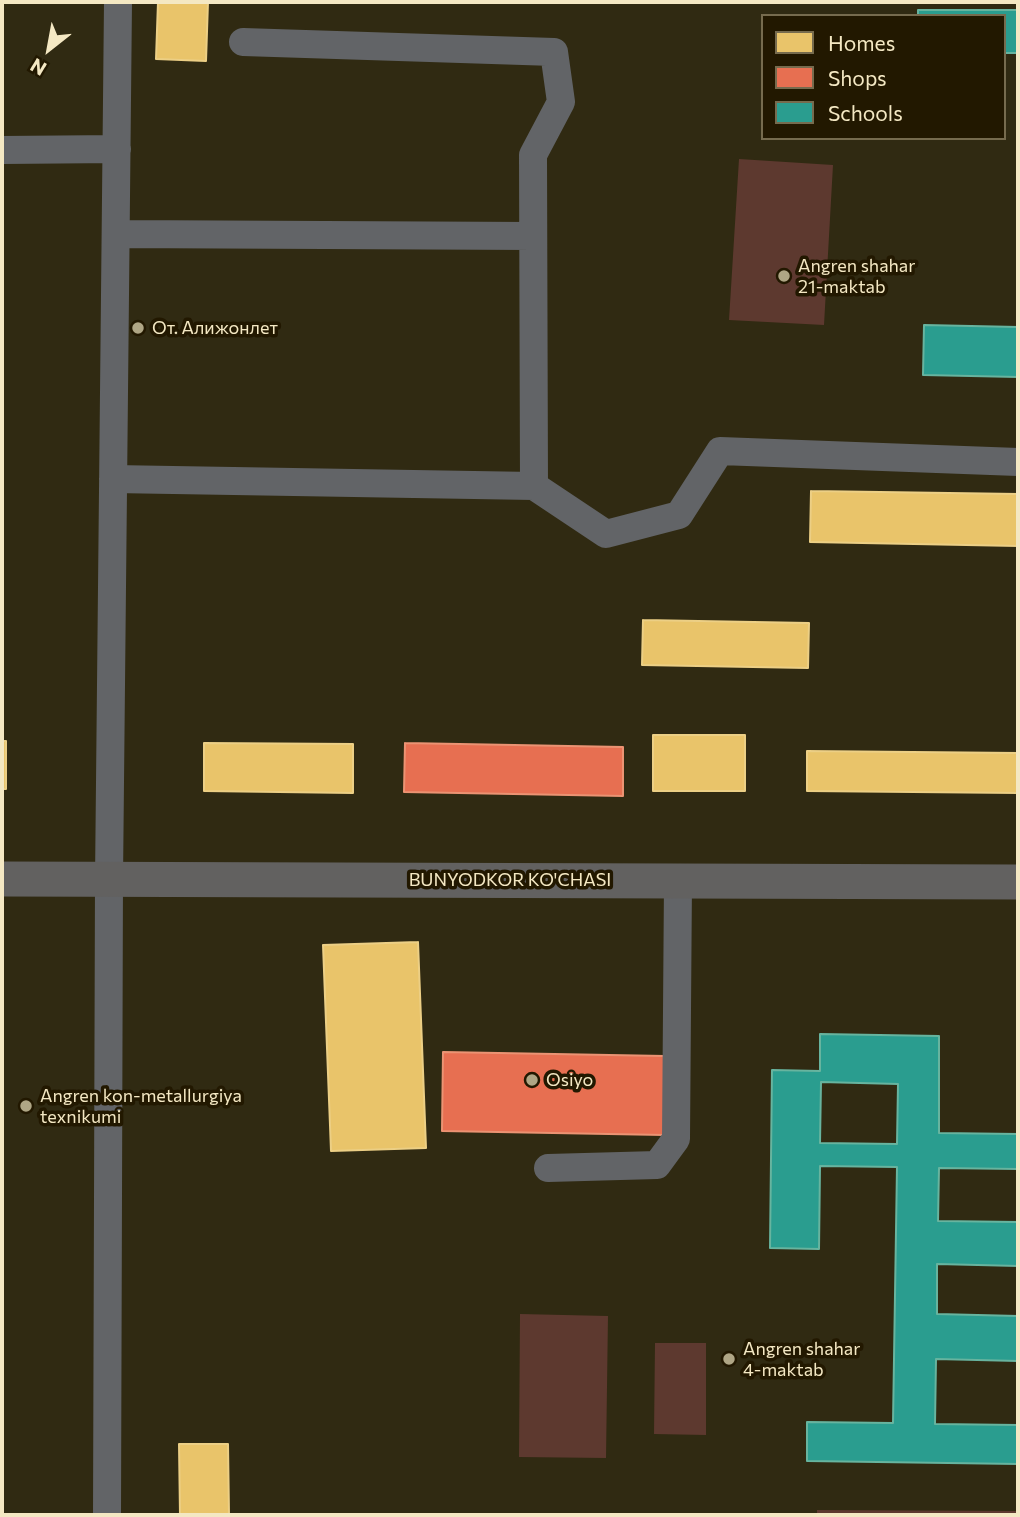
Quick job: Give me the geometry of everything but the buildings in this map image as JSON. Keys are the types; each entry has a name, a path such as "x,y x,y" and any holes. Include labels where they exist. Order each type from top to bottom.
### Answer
{"main road":[{"name":"BUNYODKOR KO'CHASI","path":"2,879 1018,881"}],"street":[{"path":"107,1515 109,879 118,2"},
{"path":"243,42 554,52 561,102 533,155 534,486"},
{"path":"2,150 117,149"},
{"path":"116,234 533,236"},
{"path":"113,479 534,486 606,534 679,514 720,451 1018,462"},
{"path":"548,1168 657,1165 676,1139 678,881"}],"shaded area":[{"path":"739,159 833,165 824,325 729,320"},
{"path":"520,1314 608,1316 606,1458 519,1457"},
{"path":"655,1343 706,1343 706,1435 654,1434"},
{"path":"817,1510 1018,1511 1018,1515 817,1515"}],"place":[{"name":"Angren shahar 21-maktab","path":"784,276"},
{"name":"От. Алижонлет","path":"138,328"},
{"name":"Osiyo","path":"532,1080"},
{"name":"Angren kon-metallurgiya texnikumi","path":"26,1106"},
{"name":"Angren shahar 4-maktab","path":"729,1359"}]}
